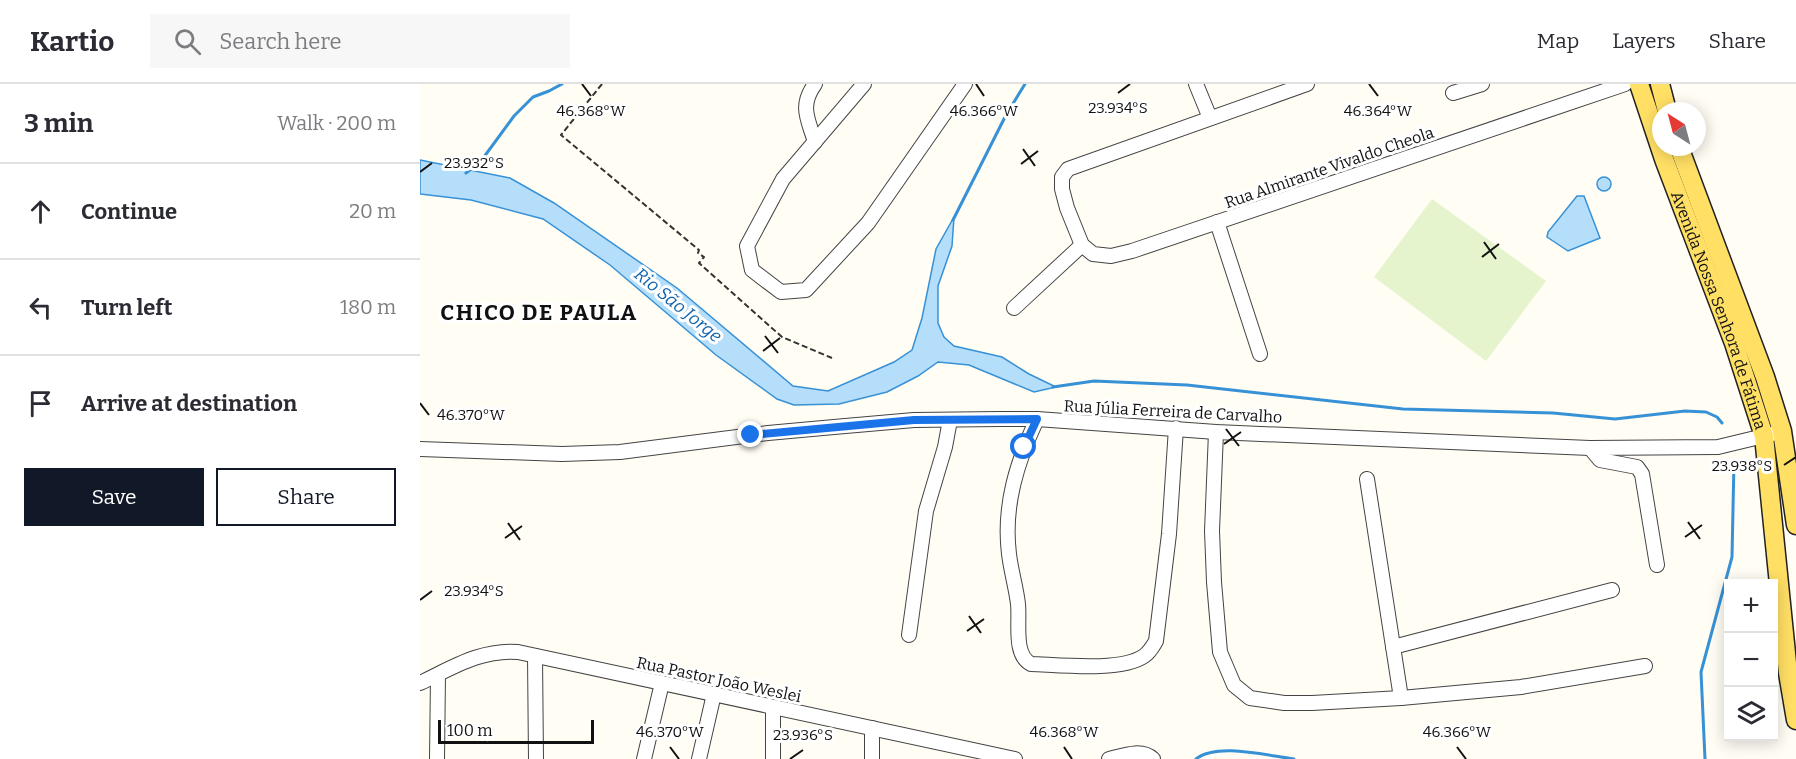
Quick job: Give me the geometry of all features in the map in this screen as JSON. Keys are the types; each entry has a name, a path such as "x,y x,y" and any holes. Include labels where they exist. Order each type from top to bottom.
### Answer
{"main road":[{"name":"Avenida Nossa Senhora de Fátima","path":"1639,84 1664,159 1734,344 1764,436 1788,673 1796,720"},
{"path":"1660,84 1665,102"},
{"name":"Avenida Nossa Senhora de Fátima","path":"1682,156 1765,377 1782,431 1796,525"}],"street":[{"path":"815,84 804,108 815,142"},
{"path":"864,84 783,179 747,246 752,270 781,292 806,290 868,223 965,84"},
{"path":"1196,84 1210,118"},
{"path":"1014,308 1082,245 1062,189 1062,177 1068,169 1307,84"},
{"path":"1453,93 1482,84"},
{"name":"Rua Almirante Vivaldo Cheola","path":"1082,245 1093,254 1111,256 1132,251 1625,84"},
{"path":"1217,222 1260,354"},
{"path":"1037,419 1024,447 1011,490 1007,537 1018,603 1021,653 1025,661 1031,664 1099,666 1128,662 1143,657 1151,650 1156,641 1169,534 1176,428"},
{"name":"Rua Júlia Ferreira de Carvalho","path":"420,449 562,454 620,452 768,433 914,420 1037,419 1216,432 1590,448 1718,447 1782,431"},
{"path":"909,635 926,510 945,447 950,420"},
{"path":"1216,432 1212,531 1220,652 1233,685 1250,698 1284,703 1401,698 1521,687 1645,666"},
{"path":"1590,448 1600,460 1637,467 1642,474 1657,565"},
{"path":"1367,479 1401,698"},
{"path":"1393,647 1612,590"},
{"name":"Rua Pastor João Weslei","path":"420,683 485,654 504,651 872,728 973,755 1015,759"},
{"path":"535,656 536,759"},
{"path":"437,759 438,675"},
{"path":"644,759 662,683"},
{"path":"699,759 714,694"},
{"path":"773,708 773,759"},
{"path":"872,728 872,759"},
{"path":"1109,759 1138,753 1149,755 1153,759"}],"path":[{"path":"602,84 561,135 699,250 698,253 704,257 699,264 782,337 832,358"}],"green space":[{"path":"1432,199 1546,281 1486,361 1374,277"}],"water":[{"name":"Rio São Jorge","path":"420,160 510,178 554,203 677,288 793,386 828,391 894,362 912,350 922,318 936,249 954,217 952,246 938,286 938,323 944,337 954,346 1002,357 1056,387 1034,392 969,365 938,362 918,376 887,392 839,404 794,405 777,399 716,355 610,265 543,219 471,200 420,194"},
{"path":"1604,177 1609,179 1611,184 1609,189 1604,191 1599,189 1597,184 1599,179"},
{"path":"1577,196 1584,196 1600,238 1568,251 1547,237 1548,232"}],"waterway":[{"path":"466,173 481,161 514,116 533,97 562,84"},
{"path":"953,220 1006,115 1025,84"},
{"path":"1053,387 1094,381 1187,385 1403,409 1553,413 1615,419 1685,411 1706,412 1717,417 1722,423"},
{"path":"1705,759 1701,672 1732,557 1734,461"},
{"path":"1196,759 1217,751 1257,753 1294,759"}],"district":[{"name":"CHICO DE PAULA","path":"539,312"}],"route":[{"path":"751,435 914,420 1037,419 1024,447"}]}
